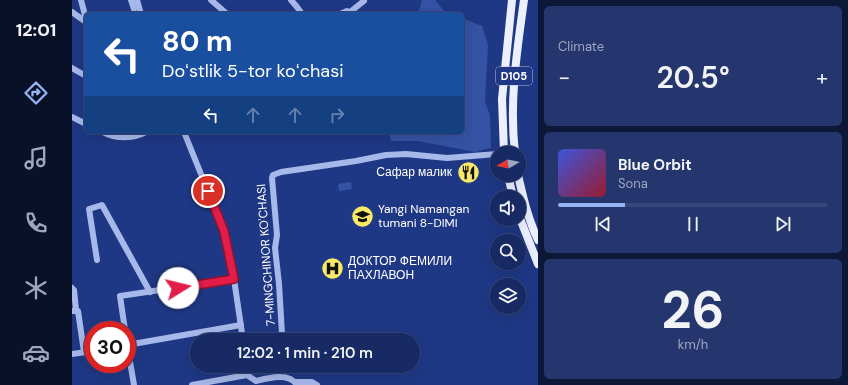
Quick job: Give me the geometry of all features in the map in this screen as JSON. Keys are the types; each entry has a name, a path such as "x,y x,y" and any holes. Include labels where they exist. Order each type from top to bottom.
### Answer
{"main road":[{"name":"D105","path":"504,146 502,99 512,0"},
{"name":"D105","path":"514,146 512,115 513,88 524,0"},
{"path":"510,19 522,20"},
{"path":"520,182 533,230 538,240"},
{"path":"523,226 538,264"}],"street":[{"path":"81,0 84,12"},
{"path":"131,0 134,9"},
{"path":"137,0 140,12"},
{"path":"211,0 225,12"},
{"path":"291,0 301,12"},
{"path":"350,12 364,1"},
{"path":"72,12 84,21"},
{"path":"72,68 84,75"},
{"path":"72,117 84,123"},
{"path":"106,134 130,138 142,134"},
{"path":"185,134 224,231 234,279 242,333"},
{"name":"7-MINGCHINOR KO'CHASI","path":"282,333 275,248 277,235 273,175 281,172 386,155 406,154 447,158 490,155"},
{"path":"97,260 89,209 102,205 150,292"},
{"path":"124,321 120,296 234,279"},
{"path":"72,288 74,290 74,310 78,311 84,352 72,354"},
{"path":"136,343 241,325"},
{"path":"132,373 134,385"},
{"path":"192,385 247,375 257,383 269,377 283,377 292,380 296,384 312,382 317,385"}],"shaded area":[{"path":"422,0 435,0 446,12 419,12"},
{"path":"464,19 482,26 488,45 485,101 490,116 490,148 475,152 418,141 391,141 389,134 464,134"},
{"path":"351,182 352,189 339,191 338,184"}],"place":[{"name":"Сафар малик","path":"468,172"},
{"name":"Yangi Namangan tumani 8-DIMI","path":"362,216"},
{"name":"ДОКТОР ФЕМИЛИ ПАХЛАВОН","path":"333,268"}],"route":[{"path":"178,288 234,279 224,231 208,191"}]}
